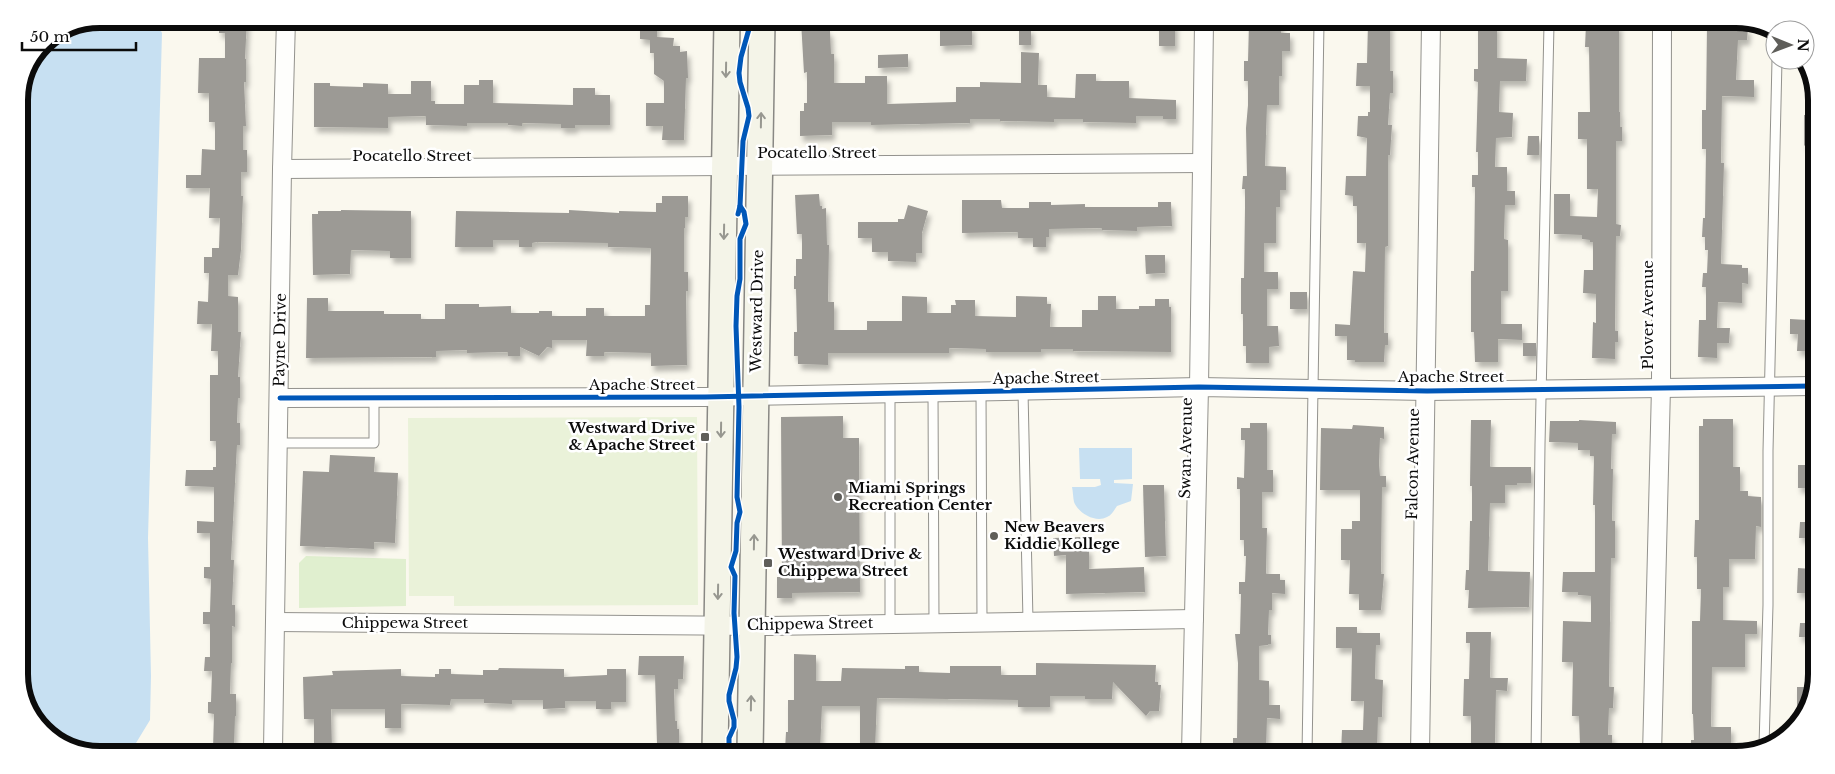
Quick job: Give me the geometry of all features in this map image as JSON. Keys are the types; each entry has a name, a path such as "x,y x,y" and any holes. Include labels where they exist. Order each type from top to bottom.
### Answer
{"street":[{"name":"Payne Drive","path":"273,746 286,28"},
{"path":"715,746 727,28"},
{"name":"Westward Drive","path":"750,746 762,28"},
{"name":"Swan Avenue","path":"1191,746 1200,388 1204,28"},
{"name":"Falcon Avenue","path":"1420,746 1431,28"},
{"name":"Plover Avenue","path":"1652,746 1661,387 1662,28"},
{"name":"Pocatello Street","path":"282,169 1202,163"},
{"name":"Apache Street","path":"280,398 755,397 1200,388 1427,390 1808,386"},
{"name":"Chippewa Street","path":"276,622 753,626 1194,619"}],"lane":[{"path":"1307,746 1318,28"},
{"path":"1536,746 1549,28"},
{"path":"1764,740 1777,70"},
{"path":"981,391 982,622"},
{"path":"1023,391 1028,621"},
{"path":"933,392 934,622"},
{"path":"890,393 890,623"},
{"path":"279,443 374,443 374,398"}],"green space":[{"path":"697,417 698,605 454,606 454,596 409,596 408,418"},
{"path":"306,556 406,559 406,606 299,608 299,563"}],"water":[{"path":"90,28 160,28 162,33 148,538 150,720 136,743 124,746 85,745 63,737 37,711 29,689 28,679 28,95 30,81 35,68 42,56 52,45 76,31"},
{"path":"1079,448 1132,448 1132,479 1114,480 1114,483 1133,484 1131,501 1117,506 1112,514 1103,519 1093,518 1084,514 1074,502 1072,487 1095,487 1101,485 1100,479 1080,479"}],"building":[{"path":"219,28 247,28 246,82 244,82 246,126 243,126 243,150 247,150 247,172 241,172 241,196 243,196 238,275 228,275 228,296 238,297 238,332 241,332 238,377 240,377 240,398 238,398 237,423 240,423 240,445 237,445 231,560 234,560 232,605 235,605 235,627 232,626 230,694 236,694 234,746 213,746 214,714 208,713 208,702 211,702 212,671 204,671 205,657 210,657 210,624 203,624 203,612 210,612 211,579 204,578 204,567 210,567 210,533 197,533 197,521 214,522 214,487 185,486 186,470 213,470 213,467 216,467 216,441 210,441 210,375 218,375 218,351 211,351 212,324 197,324 198,301 208,302 209,273 204,273 204,257 212,257 212,248 219,248 220,218 209,218 210,188 186,188 186,175 201,175 202,149 215,150 215,122 209,122 209,93 198,93 199,58 225,58 225,33 219,33"},
{"path":"640,28 657,28 657,37 674,38 673,46 680,46 680,52 687,51 688,78 686,78 684,140 662,140 663,126 646,126 646,103 664,103 664,81 654,74 654,53 650,53 650,40 640,39"},
{"path":"801,28 825,28 826,31 830,31 831,54 834,54 834,83 865,83 865,76 887,76 887,104 956,102 956,87 980,87 980,82 1021,83 1021,52 1039,53 1038,85 1047,85 1047,97 1075,98 1076,74 1096,74 1096,81 1129,81 1129,98 1176,100 1176,119 1163,119 1163,116 1136,116 1136,123 1083,122 1083,119 1054,119 1054,122 970,119 970,123 871,125 871,122 832,122 832,135 800,136 800,111 804,111 804,103 807,103 807,72 804,73"},
{"path":"940,28 972,28 972,45 940,46"},
{"path":"1019,28 1031,28 1031,45 1019,45"},
{"path":"1159,28 1175,28 1175,46 1159,46"},
{"path":"1249,28 1281,28 1281,33 1290,33 1290,51 1282,51 1282,76 1279,76 1279,105 1267,105 1265,166 1286,167 1286,190 1280,190 1280,207 1276,207 1276,243 1264,243 1264,272 1278,272 1278,289 1267,289 1267,326 1278,326 1279,346 1269,347 1269,363 1246,363 1246,346 1243,346 1241,278 1244,278 1245,189 1242,189 1243,176 1247,176 1246,128 1248,105 1248,81 1244,81 1244,61 1248,61"},
{"path":"1368,28 1390,28 1390,71 1393,71 1393,93 1390,93 1388,125 1392,125 1390,155 1388,155 1388,246 1385,247 1384,333 1388,333 1388,345 1385,345 1384,362 1355,362 1355,360 1347,360 1347,336 1335,336 1335,324 1350,325 1353,271 1365,272 1366,243 1357,243 1357,206 1353,206 1353,196 1345,195 1346,176 1366,176 1367,138 1357,136 1358,116 1368,116 1368,112 1370,112 1370,86 1356,86 1357,63 1367,63"},
{"path":"1478,28 1497,28 1497,58 1527,59 1526,81 1500,81 1499,112 1513,113 1512,137 1496,138 1495,167 1507,167 1507,191 1515,191 1515,205 1505,205 1504,239 1508,240 1508,291 1501,291 1501,324 1522,324 1522,340 1498,339 1498,362 1475,362 1474,332 1471,332 1471,271 1474,271 1475,187 1472,187 1472,175 1478,175 1478,152 1476,152 1478,82 1474,81 1474,69 1478,69"},
{"path":"1586,28 1619,28 1619,112 1622,141 1616,141 1616,224 1621,225 1620,236 1616,236 1615,331 1618,331 1618,342 1615,342 1615,359 1592,358 1593,322 1596,323 1596,294 1583,293 1584,270 1593,270 1593,242 1582,239 1582,235 1554,234 1554,194 1570,194 1570,216 1597,217 1598,189 1587,189 1587,139 1578,139 1578,112 1590,112 1589,47 1585,47"},
{"path":"1707,28 1748,29 1747,40 1738,40 1736,80 1754,80 1754,97 1722,96 1721,163 1724,163 1721,264 1742,265 1742,268 1748,268 1748,284 1742,283 1742,303 1718,302 1717,328 1730,328 1729,343 1717,343 1717,358 1698,357 1699,320 1706,320 1706,287 1702,287 1703,273 1707,273 1708,250 1705,250 1705,237 1702,237 1703,218 1705,218 1706,149 1702,149 1702,110 1706,110"},
{"path":"908,54 908,67 878,68 878,55"},
{"path":"479,80 493,80 493,103 573,105 573,88 595,88 595,95 610,95 610,125 575,125 575,128 561,128 561,124 522,123 522,126 508,125 508,123 467,123 467,126 426,125 426,116 388,117 388,128 314,127 314,83 330,83 330,86 363,87 363,83 388,84 388,94 411,94 411,81 431,81 431,101 435,101 435,104 464,104 464,85 479,85"},
{"path":"1807,112 1807,149 1804,145 1804,115"},
{"path":"1528,136 1539,136 1539,155 1527,155"},
{"path":"819,194 820,206 822,206 822,209 826,208 827,245 829,245 828,302 834,302 834,330 867,330 867,321 902,321 902,296 927,297 927,313 951,313 951,305 956,305 955,300 975,300 975,316 1016,317 1016,296 1047,297 1047,304 1051,304 1050,327 1082,327 1082,310 1098,310 1098,296 1116,296 1116,309 1139,309 1139,306 1155,306 1155,299 1169,299 1169,307 1171,307 1171,352 1041,349 1041,352 986,352 986,349 949,348 949,353 828,353 828,365 798,364 798,356 794,356 794,332 797,332 794,276 796,276 796,259 802,259 802,234 797,234 795,195"},
{"path":"662,196 688,196 688,217 685,217 684,228 684,272 688,272 688,291 686,291 687,365 651,366 651,353 604,352 604,356 586,356 587,340 552,340 552,348 547,347 539,356 520,347 520,356 508,356 508,352 467,353 467,350 436,351 436,357 306,358 307,298 328,298 328,311 384,311 384,314 421,314 421,319 445,319 445,304 479,304 479,307 511,306 511,313 552,311 552,316 586,316 586,308 604,308 604,316 645,316 645,305 650,305 651,248 608,247 608,243 537,242 532,243 532,247 519,247 519,240 493,240 493,247 455,247 456,211 569,213 569,210 619,213 619,211 656,212 656,203 662,203"},
{"path":"962,200 1001,200 1002,208 1029,208 1029,202 1051,202 1051,205 1085,204 1085,207 1158,207 1158,202 1171,202 1172,226 1137,227 1137,231 1102,230 1102,228 1049,229 1049,237 1046,237 1046,247 1033,247 1033,238 1018,238 1018,232 962,233"},
{"path":"908,205 928,211 922,233 922,253 916,253 916,262 888,261 888,252 872,252 872,238 858,238 858,222 898,222 898,219 904,219"},
{"path":"318,211 411,211 411,258 390,258 390,251 351,250 350,274 313,275 312,214 318,214"},
{"path":"1145,255 1165,255 1165,273 1146,274"},
{"path":"1290,292 1307,292 1307,309 1290,309"},
{"path":"1790,319 1807,320 1807,351 1797,351 1798,334 1790,334"},
{"path":"1523,343 1536,343 1536,356 1523,356"},
{"path":"843,416 843,438 859,438 860,592 792,593 792,598 777,598 777,577 782,577 781,417"},
{"path":"1703,419 1733,419 1733,467 1740,467 1740,491 1748,491 1748,496 1761,497 1761,527 1756,526 1755,559 1729,559 1729,587 1723,587 1723,620 1757,621 1757,634 1745,634 1745,667 1712,667 1711,727 1731,727 1731,746 1691,746 1691,740 1694,740 1692,714 1692,621 1700,621 1701,589 1697,589 1697,557 1694,557 1695,520 1699,520 1699,426 1703,426"},
{"path":"1471,420 1491,420 1490,467 1531,467 1531,483 1505,485 1505,503 1490,503 1488,571 1530,572 1529,607 1468,608 1469,590 1465,590 1466,570 1469,570 1470,521 1472,521 1472,486 1470,486"},
{"path":"1550,421 1616,422 1616,434 1612,434 1611,469 1613,469 1612,521 1615,521 1615,558 1611,558 1609,687 1614,687 1613,708 1609,708 1608,735 1612,735 1612,746 1580,745 1579,716 1572,716 1573,662 1562,662 1563,621 1591,622 1591,596 1578,595 1578,592 1562,592 1563,572 1595,572 1594,456 1590,456 1590,450 1578,450 1578,443 1549,442"},
{"path":"1250,423 1267,423 1267,470 1273,470 1273,492 1262,492 1262,528 1267,528 1266,574 1280,574 1280,580 1285,580 1285,594 1272,593 1272,610 1269,610 1268,635 1271,635 1271,644 1259,646 1259,680 1269,681 1269,705 1280,705 1280,719 1267,718 1266,746 1233,746 1233,738 1237,738 1238,663 1235,634 1240,634 1241,594 1239,594 1239,582 1245,582 1246,556 1244,556 1244,540 1240,540 1240,489 1237,489 1237,477 1244,478 1245,440 1241,440 1241,428 1250,428"},
{"path":"1353,425 1384,427 1384,439 1380,438 1379,464 1380,476 1386,476 1386,487 1382,487 1381,574 1384,574 1381,610 1359,610 1359,594 1349,594 1350,560 1341,560 1341,529 1352,529 1352,521 1360,521 1360,490 1320,490 1321,428 1352,429"},
{"path":"330,455 375,457 374,472 398,473 395,543 374,542 374,549 300,546 303,471 329,472"},
{"path":"1798,465 1808,465 1808,488 1798,488"},
{"path":"1143,485 1164,485 1166,556 1145,557"},
{"path":"1800,522 1808,522 1808,538 1799,538"},
{"path":"1083,537 1084,548 1089,548 1089,569 1144,567 1145,592 1066,594 1066,555 1054,556 1053,538"},
{"path":"1798,568 1808,569 1808,593 1797,593"},
{"path":"1800,623 1808,623 1808,637 1799,637"},
{"path":"1336,627 1357,627 1357,633 1380,633 1380,645 1376,645 1375,679 1383,680 1382,717 1378,717 1377,746 1341,746 1342,730 1363,730 1364,701 1351,701 1352,648 1336,648"},
{"path":"1466,632 1491,632 1490,678 1508,678 1507,691 1496,690 1495,745 1493,746 1471,746 1471,716 1463,716 1464,679 1469,679 1470,643 1466,643"},
{"path":"794,654 816,655 816,681 841,681 842,668 905,669 905,666 919,666 919,672 950,673 950,666 1001,666 1001,675 1036,675 1036,663 1156,665 1155,682 1161,685 1159,711 1150,711 1146,716 1113,682 1112,699 1085,699 1085,696 1050,696 1050,707 1018,707 1018,700 877,698 875,746 860,746 860,706 822,706 820,746 785,746 786,732 788,732 788,700 794,700"},
{"path":"639,656 684,656 683,679 678,679 678,689 674,689 675,721 677,721 677,729 679,729 679,744 657,744 655,675 638,675"},
{"path":"499,668 564,669 564,677 607,675 607,669 626,669 626,702 611,702 611,709 596,709 596,701 565,701 565,708 543,709 543,700 512,700 512,704 484,703 484,699 451,699 450,705 401,704 401,728 385,728 385,709 331,709 332,746 314,746 314,719 304,719 303,677 333,675 332,671 401,669 401,676 435,677 435,674 439,674 439,669 451,669 451,674 483,675 483,670 498,670"},
{"path":"1797,687 1806,687 1802,702 1797,711"}],"cycle path":[{"path":"738,214 743,141 749,116 739,73 741,57 749,28"},
{"path":"729,746 729,738 734,727 729,695 737,657 734,613 735,576 731,567 736,551 737,523 740,512 737,497 739,407 736,326 737,296 740,279 740,239 746,224 744,212 740,206"},
{"path":"280,398 705,397 1199,387 1427,391 1808,386"}],"place":[{"name":"Westward Drive & Apache Street","path":"705,437"},
{"name":"Miami Springs Recreation Center","path":"838,497"},
{"name":"New Beavers Kiddie Kollege","path":"994,536"},
{"name":"Westward Drive & Chippewa Street","path":"768,563"}]}
